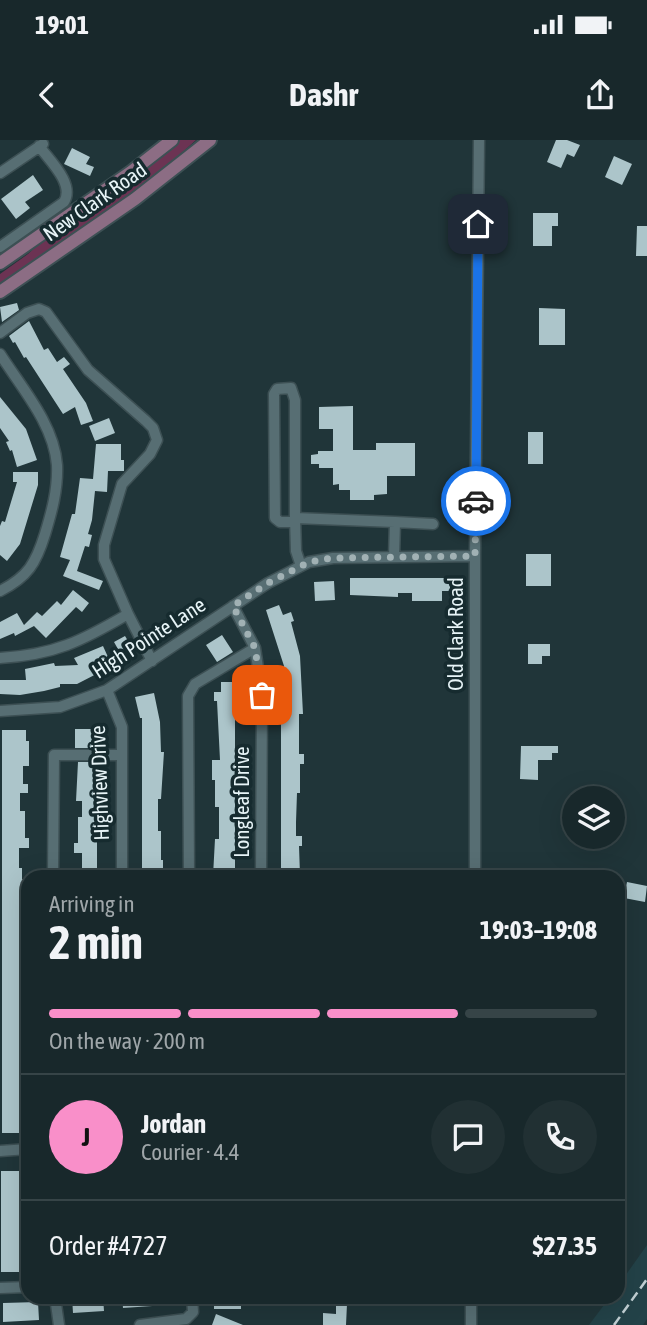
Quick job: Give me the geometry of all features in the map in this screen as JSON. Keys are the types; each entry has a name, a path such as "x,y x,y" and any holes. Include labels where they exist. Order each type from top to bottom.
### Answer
{"main road":[{"name":"New Clark Road","path":"0,263 131,172 172,140"},
{"name":"New Clark Road","path":"0,292 135,199 210,140"}],"street":[{"name":"Old Clark Road","path":"475,870 479,140"},
{"path":"0,173 42,145 66,184 67,197 64,202 0,247"},
{"path":"0,332 27,313 39,309 46,312 88,370 153,428 157,440 150,454 122,484 103,551 128,614 152,661"},
{"path":"0,354 34,405 49,435 57,464 54,503 40,549 31,568 18,582 0,591"},
{"path":"301,566 296,551 295,520 295,400 291,388 277,389 274,394 274,493 277,521 295,520 433,524"},
{"path":"394,557 395,522"},
{"name":"High Pointe Lane","path":"0,711 61,707 107,690 268,583 309,562 332,558 475,556"},
{"name":"Longleaf Drive","path":"233,606 255,648 262,695 261,870"},
{"path":"0,658 55,651 82,641 128,614"},
{"path":"189,870 188,696 195,684 255,648"},
{"name":"Highview Drive","path":"107,690 121,727 121,870"},
{"path":"53,870 54,755 121,755"},
{"path":"0,1151 21,1150"},
{"path":"0,1288 21,1286"},
{"path":"56,1304 59,1325"},
{"path":"140,1325 186,1319 193,1312 192,1304"},
{"path":"471,1304 471,1325"}],"shaded area":[{"path":"180,140 196,140 147,184 0,286 0,274 47,236"},
{"path":"647,1245 647,1319 643,1325 589,1325 605,1304 625,1304 625,1276"}],"building":[{"path":"556,140 567,140 580,145 574,157 567,154 561,168 547,162"},
{"path":"72,148 90,157 86,164 94,167 90,176 64,164"},
{"path":"614,156 632,164 622,185 605,177"},
{"path":"33,175 43,190 25,202 30,208 16,219 1,199"},
{"path":"533,213 558,213 558,226 552,226 552,246 533,246"},
{"path":"637,226 647,226 647,256 636,256"},
{"path":"17,303 19,310 2,322 0,307"},
{"path":"539,308 565,309 565,345 539,345"},
{"path":"29,321 44,350 48,348 57,362 64,357 70,364 63,369 86,403 93,421 81,425 75,407 63,414 26,357 24,358 15,342 13,343 9,336"},
{"path":"0,397 26,429 37,460 17,467 12,450 10,451 6,442 9,441 0,428"},
{"path":"353,406 353,450 376,450 376,443 415,443 415,476 387,476 387,494 374,495 374,500 350,500 350,490 339,490 339,484 333,485 333,468 319,468 319,464 311,464 311,455 318,454 318,451 333,451 333,429 319,429 319,407"},
{"path":"109,418 115,433 95,441 89,426"},
{"path":"528,432 543,432 543,464 528,464"},
{"path":"96,444 121,444 121,460 124,460 124,471 108,471 107,492 95,491 88,534 92,535 89,547 85,546 77,571 103,581 99,590 63,576 70,560 60,557 72,514 75,514 80,478 93,479"},
{"path":"13,472 38,472 38,485 20,544 7,561 0,555 0,526 2,521 5,522 17,482 13,482"},
{"path":"526,554 551,554 551,586 526,586"},
{"path":"350,578 450,578 450,591 442,591 442,601 412,601 412,593 398,593 398,597 350,595"},
{"path":"334,581 335,600 315,601 314,582"},
{"path":"73,590 89,603 82,612 76,607 46,638 34,626 15,636 14,633 0,639 0,622 17,613 24,625 37,612 42,616 57,601 61,605"},
{"path":"279,605 283,615 291,612 300,656 303,714 299,714 299,754 304,754 304,764 300,764 300,793 297,793 296,836 302,836 302,846 299,846 300,870 281,870 281,693 284,693 284,666 266,610"},
{"path":"222,635 233,652 217,662 206,645"},
{"path":"125,636 134,651 123,658 114,642"},
{"path":"528,644 550,644 550,656 542,656 542,664 528,664"},
{"path":"103,646 112,666 77,684 60,684 60,687 20,695 0,694 0,680 26,680 25,669 54,663 55,666 78,665 74,658"},
{"path":"221,682 235,682 235,870 213,870 215,839 219,839 219,807 215,807 212,760 220,760 217,701 214,701 214,692 221,692"},
{"path":"154,693 160,722 161,752 164,752 161,799 158,799 158,831 161,831 163,870 142,870 142,718 135,697"},
{"path":"75,729 98,729 98,748 75,748"},
{"path":"2,730 26,730 29,766 23,766 23,784 28,784 28,793 20,793 20,811 25,811 25,838 29,838 29,848 19,848 19,868 22,868 19,971 21,1120 20,1133 2,1133"},
{"path":"521,746 558,746 558,753 552,753 552,760 538,760 538,780 520,779"},
{"path":"78,762 97,762 97,870 73,870 82,869 82,853 74,853 74,843 78,843 78,817 82,817 82,801 76,801"},
{"path":"627,882 647,886 645,902 625,898"},
{"path":"1,1171 21,1171 21,1272 1,1272"},
{"path":"3,1303 38,1304 39,1320 3,1322"},
{"path":"72,1304 104,1304 104,1311 73,1313"},
{"path":"123,1304 167,1305 123,1308"},
{"path":"214,1304 241,1304 241,1309 214,1309"},
{"path":"336,1304 347,1304 346,1325 323,1325 323,1313 336,1314"},
{"path":"216,1314 243,1325 212,1325"}],"railway":[{"path":"614,1325 647,1279"}],"way so far":[{"path":"262,695 255,648 233,606 268,583 309,562 332,558 475,556 476,501"}],"route":[{"path":"476,501 478,224"}]}
